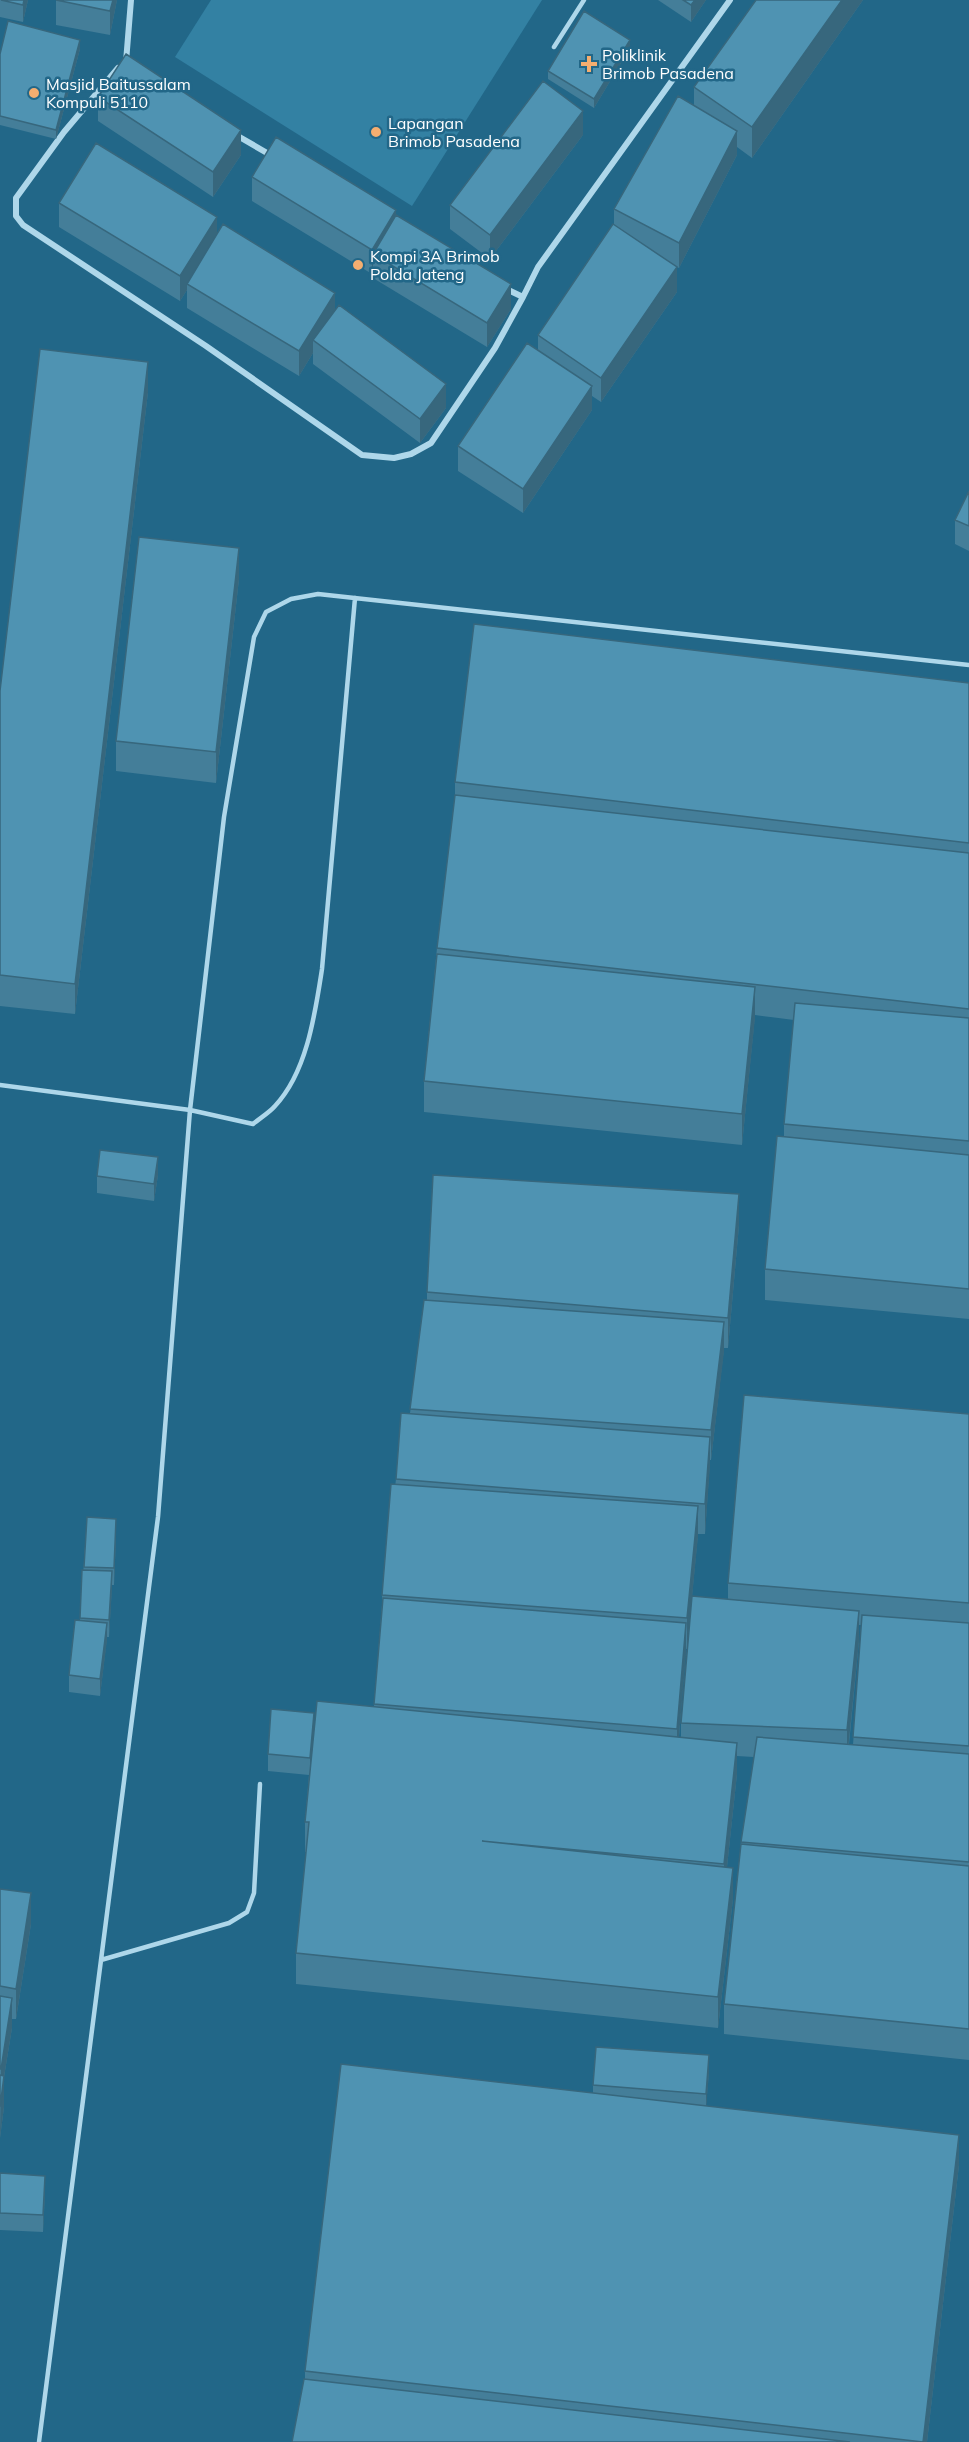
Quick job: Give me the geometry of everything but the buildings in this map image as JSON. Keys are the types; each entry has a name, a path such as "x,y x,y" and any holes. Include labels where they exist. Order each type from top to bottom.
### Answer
{"street":[{"path":"131,0 124,60 64,132 16,198 16,216 23,225 206,346 362,455 394,458 411,454 431,443 495,348 538,267 730,0"},
{"path":"124,60 130,67"},
{"path":"231,132 282,162"},
{"path":"499,285 523,297"}],"lane":[{"path":"554,47 584,0"},
{"path":"39,2442 158,1517 190,1110 224,817 254,637 266,612 291,599 318,594 969,665"},
{"path":"0,1085 190,1110 252,1124 275,1106 290,1083 305,1051 315,1018 322,969 355,598"},
{"path":"101,1960 229,1923 247,1912 254,1893 260,1784"}],"shaded area":[{"name":"Lapangan Brimob Pasadena","path":"211,0 542,0 412,206 175,57"}],"place":[{"name":"Poliklinik Brimob Pasadena","path":"589,64"},
{"name":"Masjid Baitussalam Kompuli 5110","path":"34,93"},
{"name":"Lapangan Brimob Pasadena","path":"376,132"},
{"name":"Kompi 3A Brimob Polda Jateng","path":"358,265"}]}
